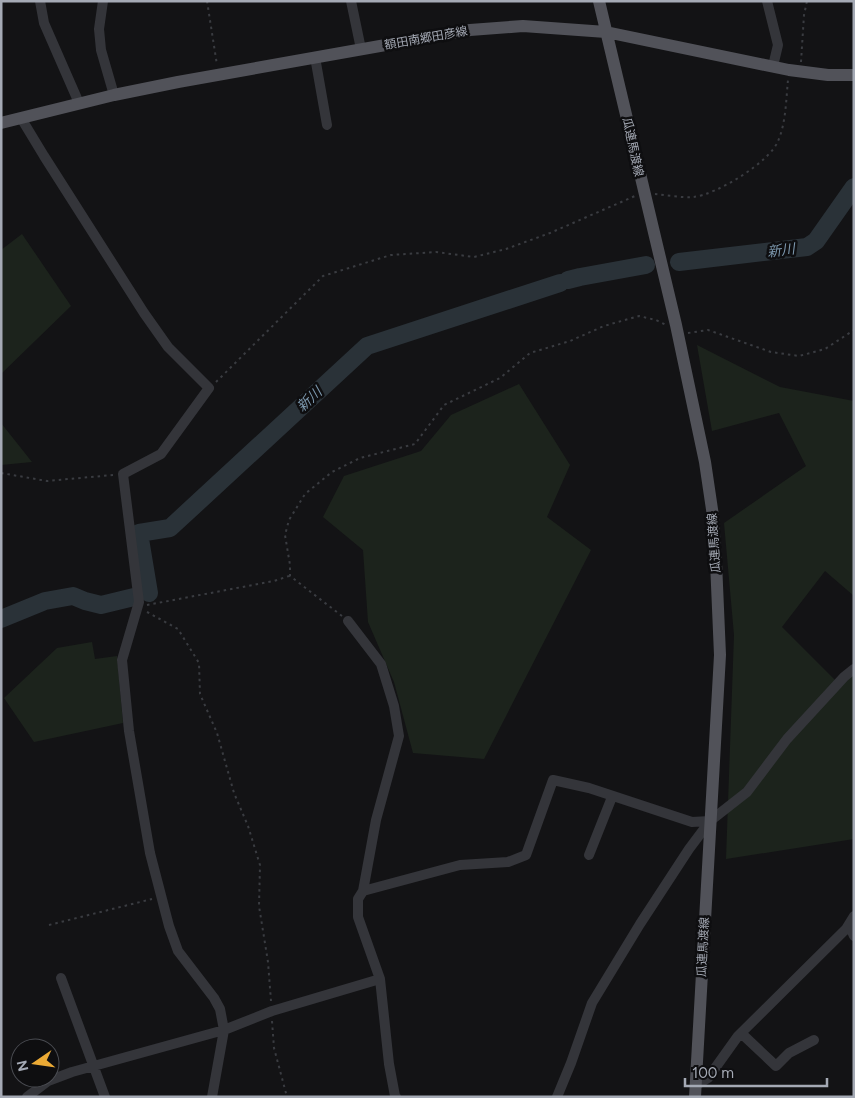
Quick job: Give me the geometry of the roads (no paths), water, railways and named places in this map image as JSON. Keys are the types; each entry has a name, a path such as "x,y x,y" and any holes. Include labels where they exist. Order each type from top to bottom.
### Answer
{"main road":[{"name":"瓜連馬渡線","path":"599,1 677,330 705,462 713,516 720,655 695,1091"},
{"name":"額田南郷田彦線","path":"1,123 114,95 218,75 470,30 523,26 606,32 795,71 828,75 854,75"}],"street":[{"path":"40,1 44,23 79,104"},
{"path":"104,1 99,29 102,50 114,95"},
{"path":"351,1 361,49"},
{"path":"767,1 778,45 773,66"},
{"path":"315,58 327,125"},
{"path":"21,118 144,313 168,347 209,388 161,454 123,474 137,586 137,606 122,660 129,731 150,853 168,926 178,950 220,1009 224,1030 212,1097"},
{"path":"348,620 381,664 394,706 399,736 376,820 363,891 358,899 358,917 380,979 389,1064 396,1097"},
{"path":"557,1097 592,1003 688,849 710,821 747,792 787,739 844,677 854,669"},
{"path":"363,891 460,865 508,862 526,855 553,780 589,788 692,822 710,821"},
{"path":"589,855 612,797"},
{"path":"695,1091 708,1078 741,1033 846,930 851,920"},
{"path":"851,920 854,936"},
{"path":"61,978 105,1097"},
{"path":"27,1097 48,1081 224,1030 272,1011 380,979"},
{"path":"741,1033 776,1066 789,1053 814,1040"}],"waterway":[{"name":"新川","path":"679,262 807,247 816,241 854,187"},
{"name":"新川","path":"568,280 646,265"},
{"name":"新川","path":"149,593 139,533 170,528 367,346 560,283"},
{"name":"新川","path":"1,619 45,601 73,596 101,605 134,597"}]}
